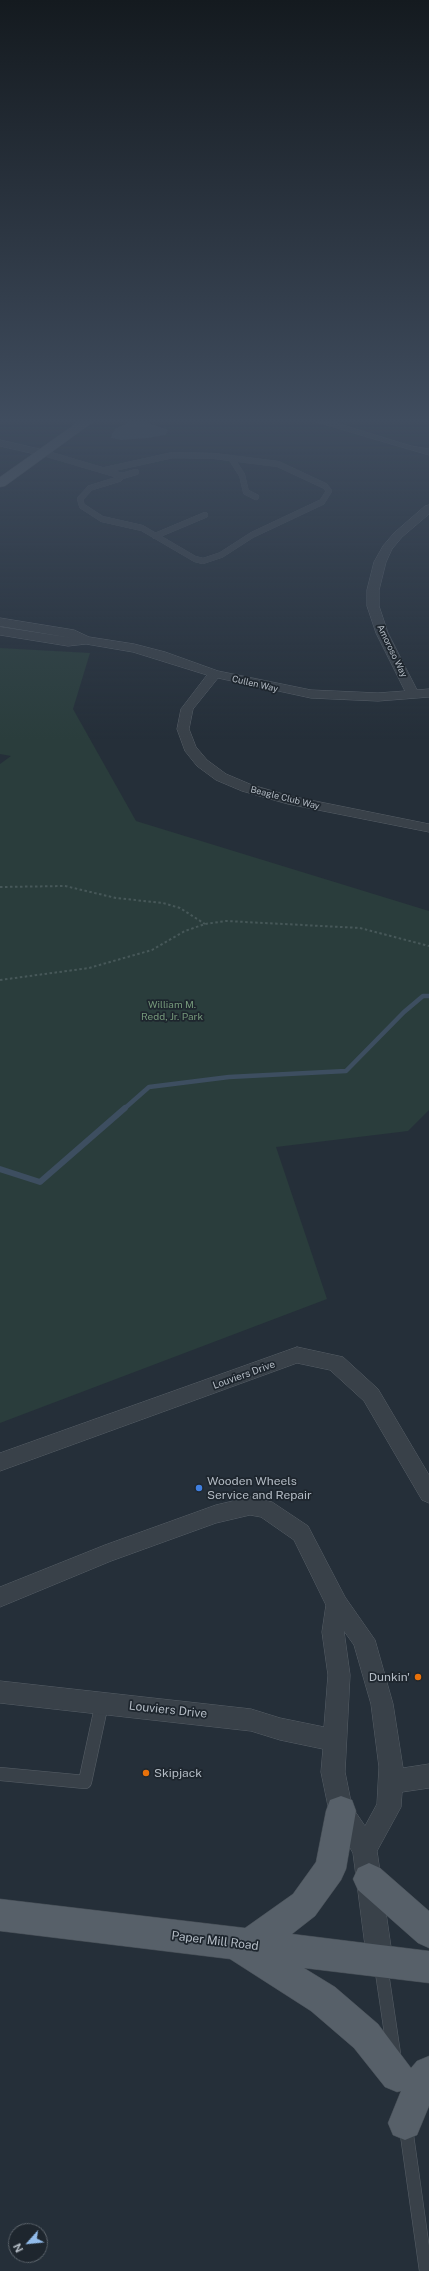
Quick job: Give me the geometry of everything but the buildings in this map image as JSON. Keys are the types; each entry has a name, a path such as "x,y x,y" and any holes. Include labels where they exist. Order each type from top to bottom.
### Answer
{"main road":[{"path":"341,1811 330,1869 304,1905 242,1944 323,2000 366,2036 406,2091"},
{"path":"369,1879 429,1932"},
{"name":"Paper Mill Road","path":"0,1915 429,1966"}],"street":[{"name":"Amoroso Way","path":"406,528 387,548 380,562 373,590 373,606 382,633 413,694"},
{"name":"Cullen Way","path":"0,622 74,634 86,640 161,655 215,674 311,694 378,697 429,693"},
{"name":"Cullen Way","path":"0,632 68,642 86,640"},
{"name":"Beagle Club Way","path":"215,674 187,709 183,729 190,748 198,758 221,777 247,788 288,800 429,828"},
{"name":"Louviers Drive","path":"0,1462 297,1356 336,1363 371,1395 429,1494"},
{"path":"0,1597 104,1554 216,1514 250,1506 265,1508 301,1533 337,1604 364,1640 382,1704 391,1767 389,1807 365,1849"},
{"path":"337,1604 333,1632 339,1675 333,1772 341,1811 365,1849 380,1961"},
{"name":"Louviers Drive","path":"0,1692 251,1720 335,1740"},
{"path":"390,1782 429,1776"}],"lane":[{"path":"142,528 195,559 209,560 267,528"},
{"path":"156,536 175,528"},
{"path":"0,1774 85,1782 102,1703"},
{"path":"380,1961 406,2091 426,2271"}],"path":[{"path":"0,887 64,886 84,889 116,898 163,903 180,908 205,924"},
{"path":"0,980 89,968 135,956 152,950 185,931 205,924 226,921 360,928 429,946"}],"green space":[{"name":"William M. Redd, Jr. Park","path":"0,648 90,653 73,709 136,821 429,911 429,1110 408,1131 276,1147 327,1299 0,1423 0,764 11,756 0,754"}],"waterway":[{"path":"124,1109 149,1087 229,1077 346,1071 404,1012 423,996 429,996"},
{"path":"0,1169 40,1182 125,1108"}],"place":[{"name":"Wooden Wheels Service and Repair","path":"199,1488"},
{"name":"Dunkin'","path":"418,1677"},
{"name":"Skipjack","path":"146,1773"}]}
